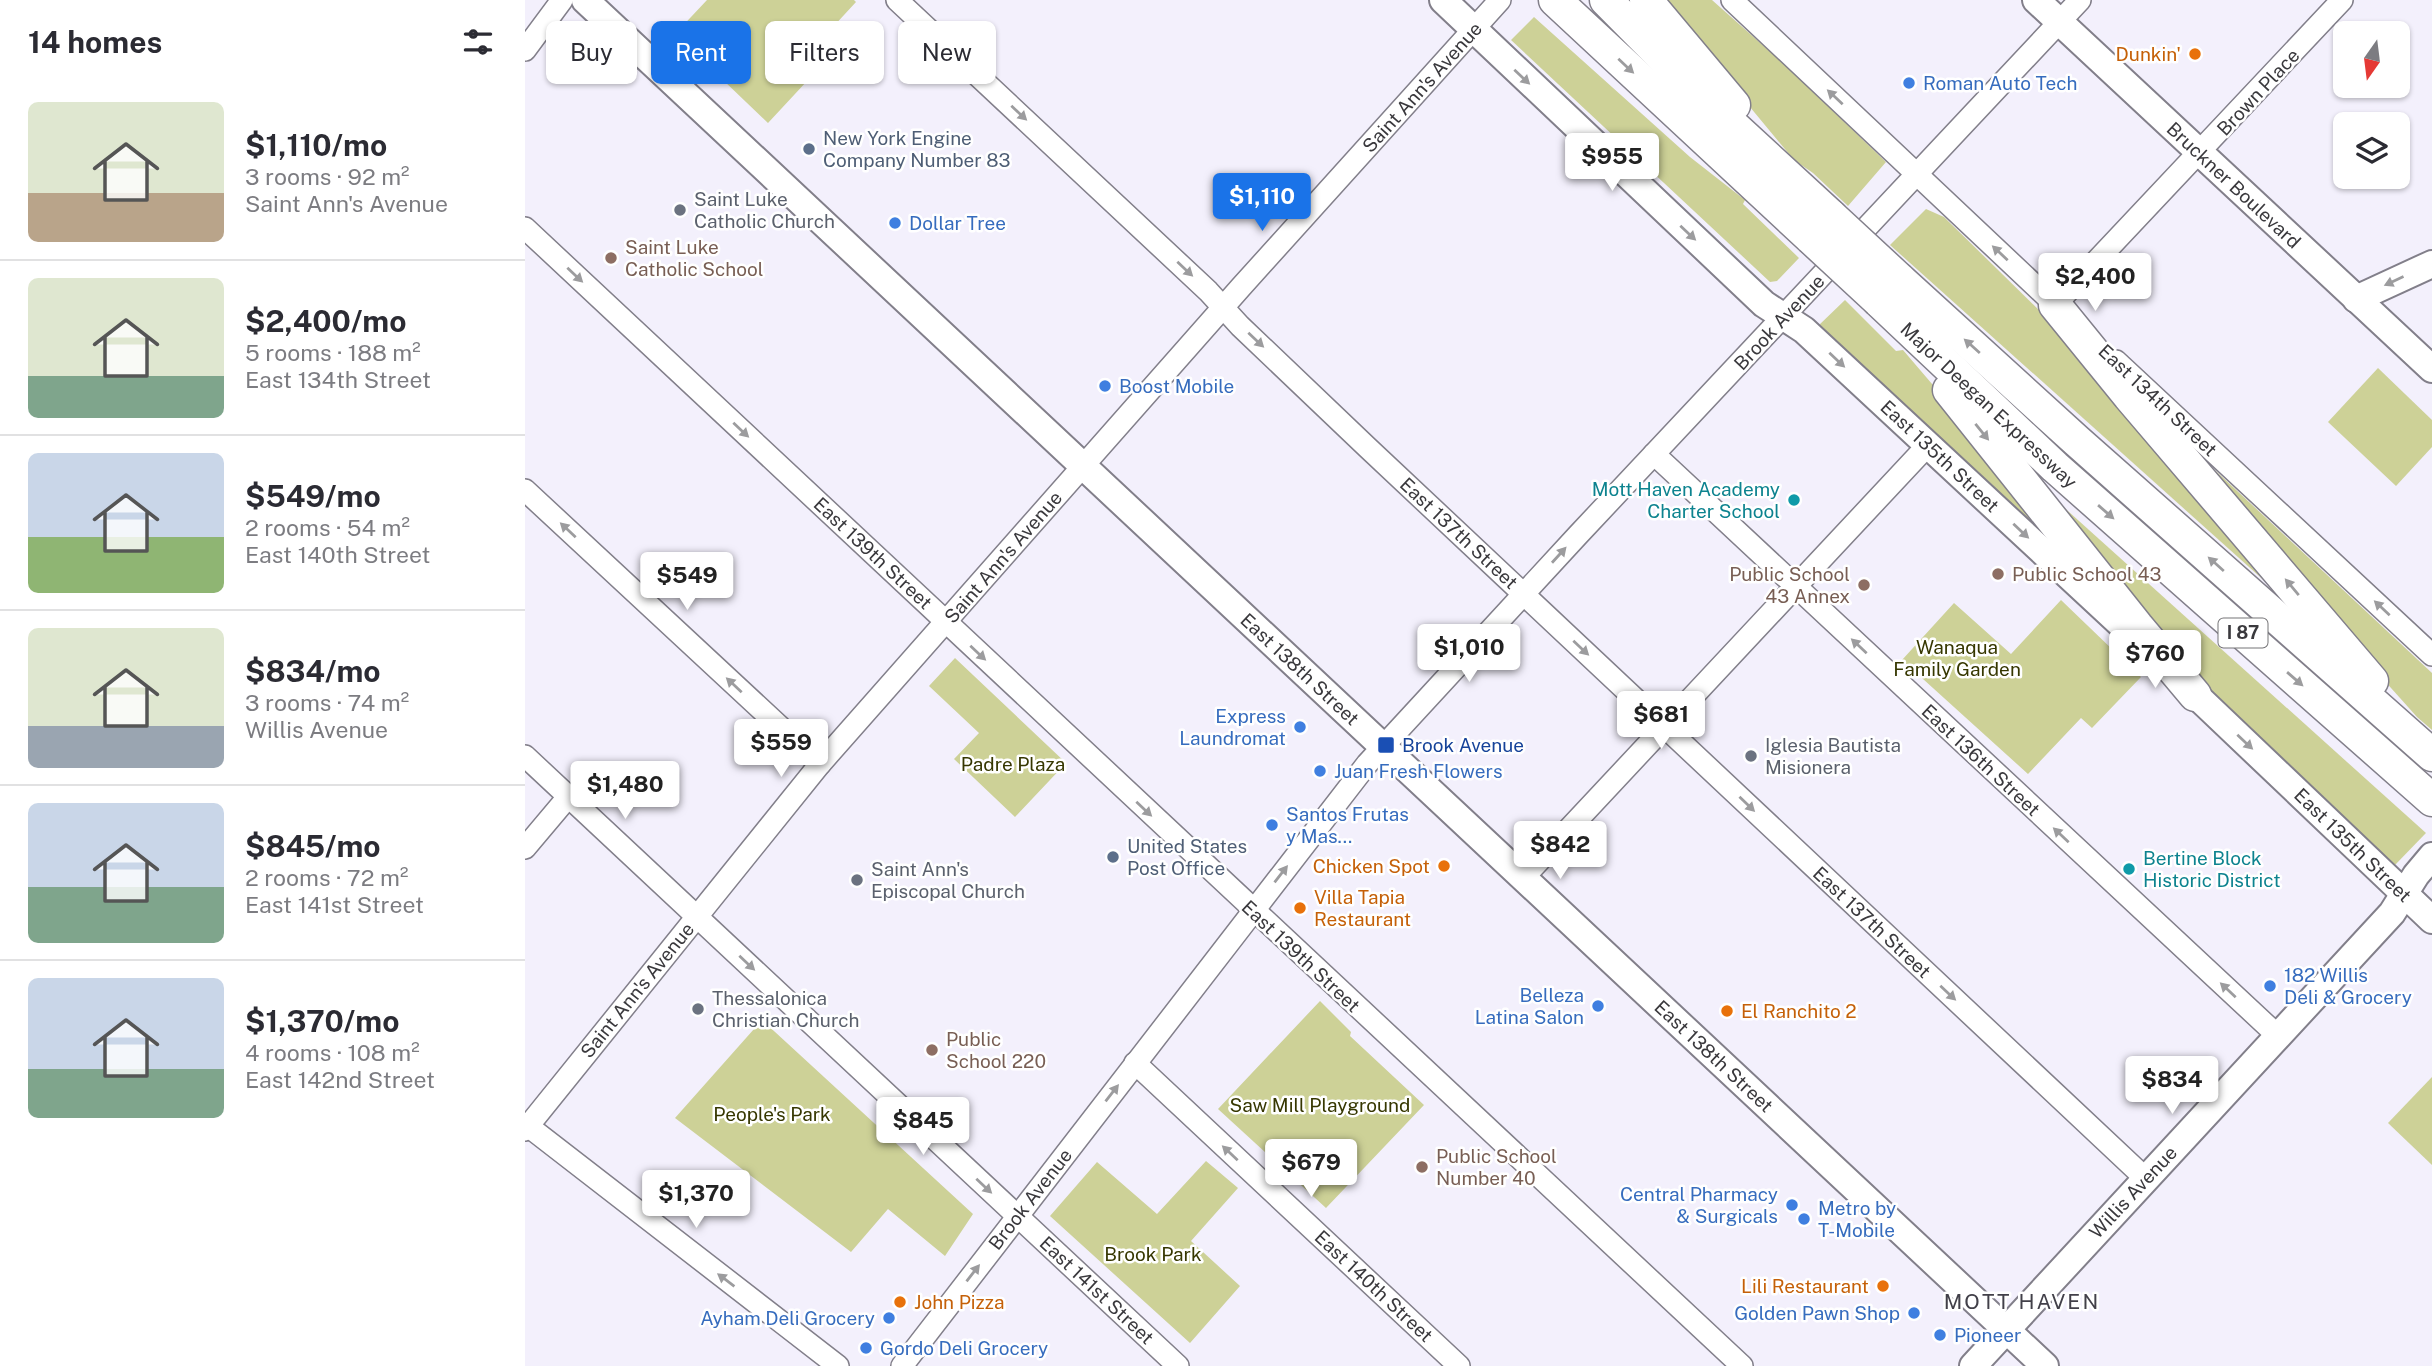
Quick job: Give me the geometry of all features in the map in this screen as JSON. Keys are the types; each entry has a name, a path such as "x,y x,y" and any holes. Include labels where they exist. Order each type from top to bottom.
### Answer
{"highway":[{"name":"Major Deegan Expressway","path":"1547,0 1565,9 1821,227 1889,290 2055,467 2432,800"},
{"path":"1606,0 1706,102 1788,176"},
{"path":"1646,0 1705,68 1788,176"},
{"name":"Major Deegan Expressway","path":"1788,176 1821,227"},
{"name":"Major Deegan Expressway","path":"1889,290 2077,441 2432,753"},
{"path":"1889,290 2137,626 2195,695"},
{"path":"2055,305 2432,753"}],"main road":[{"name":"East 138th Street","path":"585,0 2045,1366"},
{"name":"East 135th Street","path":"1443,0 1764,304 1804,330 1928,445 2432,920"},
{"name":"Bruckner Boulevard","path":"2036,0 2432,369"},
{"path":"2356,299 2432,264"},
{"name":"Willis Avenue","path":"1973,1366 2392,914 2416,875 2432,856"}],"street":[{"path":"525,50 562,0"},
{"name":"East 137th Street","path":"897,0 1224,307 1240,326 1368,448 2145,1178"},
{"name":"Saint Ann's Avenue","path":"527,1128 820,764 1500,0"},
{"name":"East 134th Street","path":"1732,0 2432,655"},
{"name":"Brook Avenue","path":"902,1366 1252,910 1383,746 2080,0"},
{"name":"Brown Place","path":"2055,305 2343,0"},
{"name":"East 139th Street","path":"525,228 1742,1366"},
{"path":"1523,878 1928,445"},
{"name":"East 136th Street","path":"1654,454 2278,1036"},
{"path":"525,490 820,764"},
{"name":"East 141st Street","path":"525,757 1178,1366"},
{"path":"525,848 568,797"},
{"name":"East 140th Street","path":"1135,1063 1459,1366"},
{"path":"527,1128 838,1366"}],"green space":[{"path":"707,0 856,2 838,21 765,21 765,84 804,84 768,123 727,84 751,84 751,21 687,21"},
{"path":"1668,0 1712,0 1785,65 1886,162 1848,206 1813,173 1794,160"},
{"path":"1534,17 1690,157 1745,200 1743,204 1799,258 1777,281 1770,282 1511,40"},
{"path":"1926,209 1944,217 2043,314 2278,593 1890,245"},
{"path":"1845,300 1896,351 1903,350 1950,405 2072,565 1818,326"},
{"path":"2378,368 2432,420 2432,447 2396,486 2328,422"},
{"path":"2172,430 2432,673 2432,730 2417,717 2331,621"},
{"path":"2049,494 2426,833 2394,866 2158,644"},
{"name":"Wanaqua Family Garden","path":"2061,600 2141,677 2092,728 2081,718 2028,774 1902,660 1954,603 2011,654"},
{"name":"Padre Plaza","path":"955,658 1066,763 1015,817 954,759 979,733 929,686"},
{"name":"Saw Mill Playground","path":"1320,1001 1351,1032 1350,1036 1424,1105 1326,1208 1218,1109"},
{"name":"People's Park","path":"762,1020 973,1214 945,1256 888,1209 851,1252 675,1118"},
{"path":"2432,1077 2432,1165 2388,1123"},
{"name":"Brook Park","path":"1206,1161 1238,1188 1191,1241 1240,1286 1190,1343 1050,1216 1097,1162 1157,1214"}],"place":[{"name":"Dunkin'","path":"2195,54"},
{"name":"Roman Auto Tech","path":"1909,83"},
{"name":"New York Engine Company Number 83","path":"809,149"},
{"name":"Saint Luke Catholic Church","path":"680,210"},
{"name":"Dollar Tree","path":"895,223"},
{"name":"Saint Luke Catholic School","path":"611,258"},
{"name":"Boost Mobile","path":"1105,386"},
{"name":"Mott Haven Academy Charter School","path":"1794,500"},
{"name":"Public School 43","path":"1998,574"},
{"name":"Public School 43 Annex","path":"1864,585"},
{"name":"Express Laundromat","path":"1300,727"},
{"name":"Brook Avenue","path":"1386,745"},
{"name":"Iglesia Bautista Misionera","path":"1751,756"},
{"name":"Juan Fresh Flowers","path":"1320,771"},
{"name":"Santos Frutas y Mas...","path":"1272,825"},
{"name":"United States Post Office","path":"1113,857"},
{"name":"Chicken Spot","path":"1444,866"},
{"name":"Bertine Block Historic District","path":"2129,869"},
{"name":"Saint Ann's Episcopal Church","path":"857,880"},
{"name":"Villa Tapia Restaurant","path":"1300,908"},
{"name":"182 Willis Deli & Grocery","path":"2270,986"},
{"name":"Belleza Latina Salon","path":"1598,1006"},
{"name":"Thessalonica Christian Church","path":"698,1009"},
{"name":"El Ranchito 2","path":"1727,1011"},
{"name":"Public School 220","path":"932,1050"},
{"name":"Public School Number 40","path":"1422,1167"},
{"name":"Central Pharmacy & Surgicals","path":"1792,1205"},
{"name":"Metro by T-Mobile","path":"1804,1219"},
{"name":"Lili Restaurant","path":"1883,1286"},
{"name":"John Pizza","path":"900,1302"},
{"name":"Golden Pawn Shop","path":"1914,1313"},
{"name":"Ayham Deli Grocery","path":"889,1318"},
{"name":"Pioneer","path":"1940,1335"},
{"name":"Gordo Deli Grocery","path":"866,1348"}],"district":[{"name":"MOTT HAVEN","path":"2022,1302"}]}
